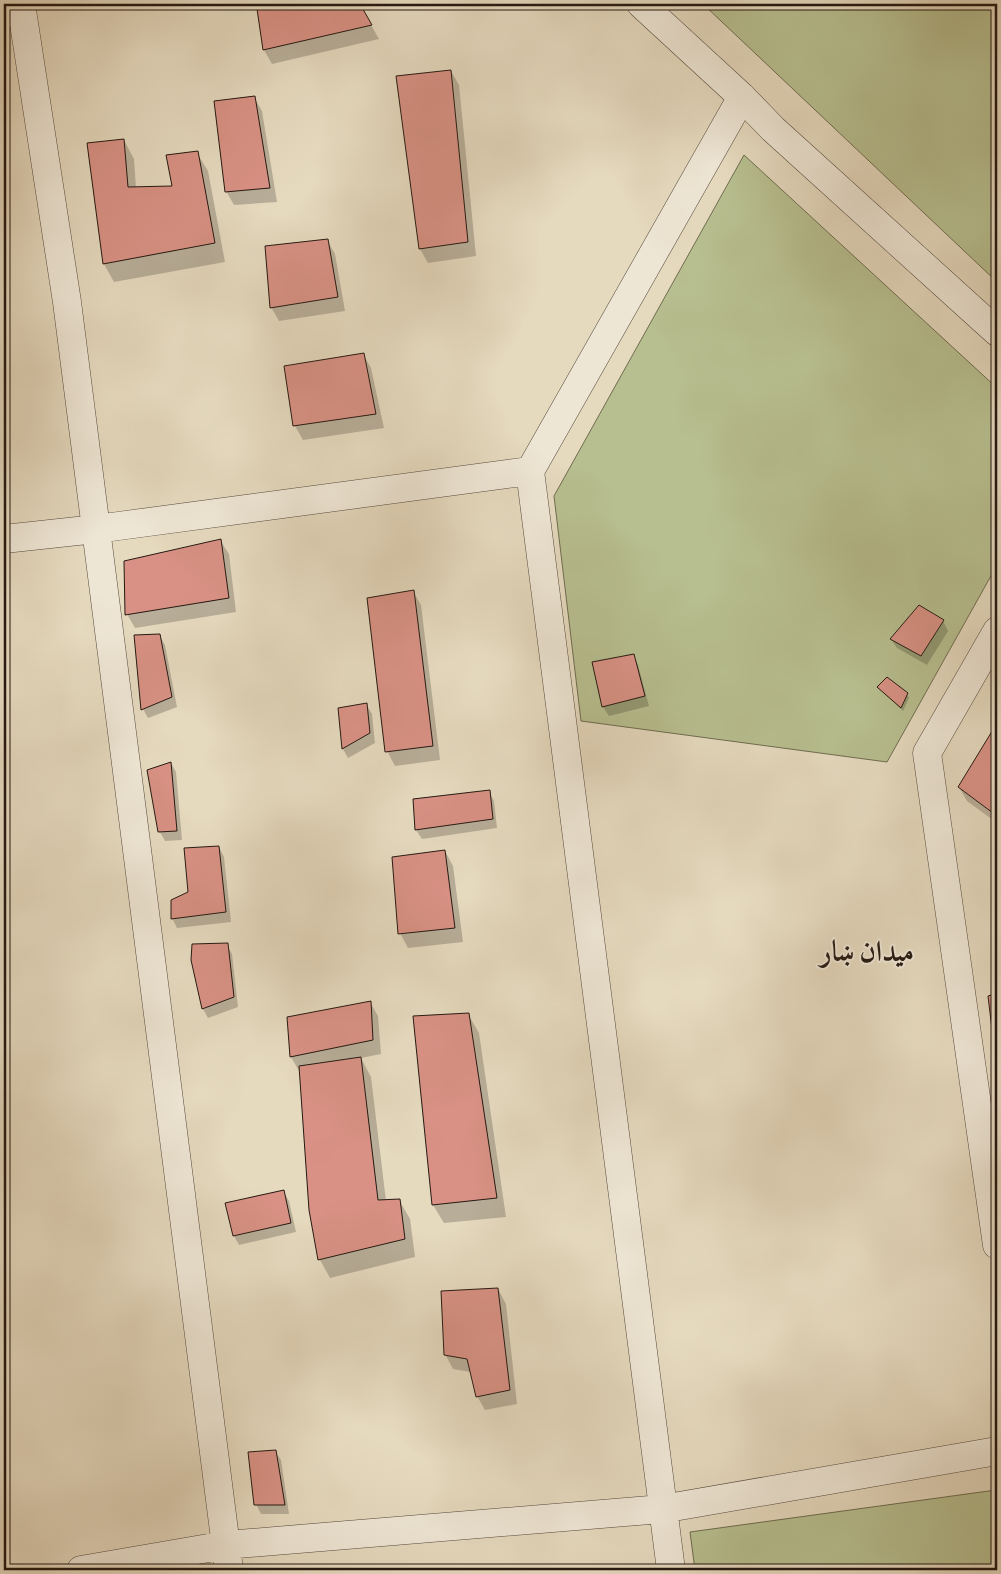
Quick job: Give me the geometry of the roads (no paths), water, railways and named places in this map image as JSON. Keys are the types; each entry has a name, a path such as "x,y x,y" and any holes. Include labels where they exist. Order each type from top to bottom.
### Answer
{"street":[{"path":"21,4 67,302 228,1558"},
{"path":"640,4 742,97 780,136 997,332"},
{"path":"671,1570 530,471 742,97"},
{"path":"4,539 96,529 530,471"},
{"path":"997,631 927,753 997,1246"},
{"path":"81,1570 228,1558 662,1509 997,1451"}],"district":[{"name":"میدان ښار","path":"867,951"}]}
